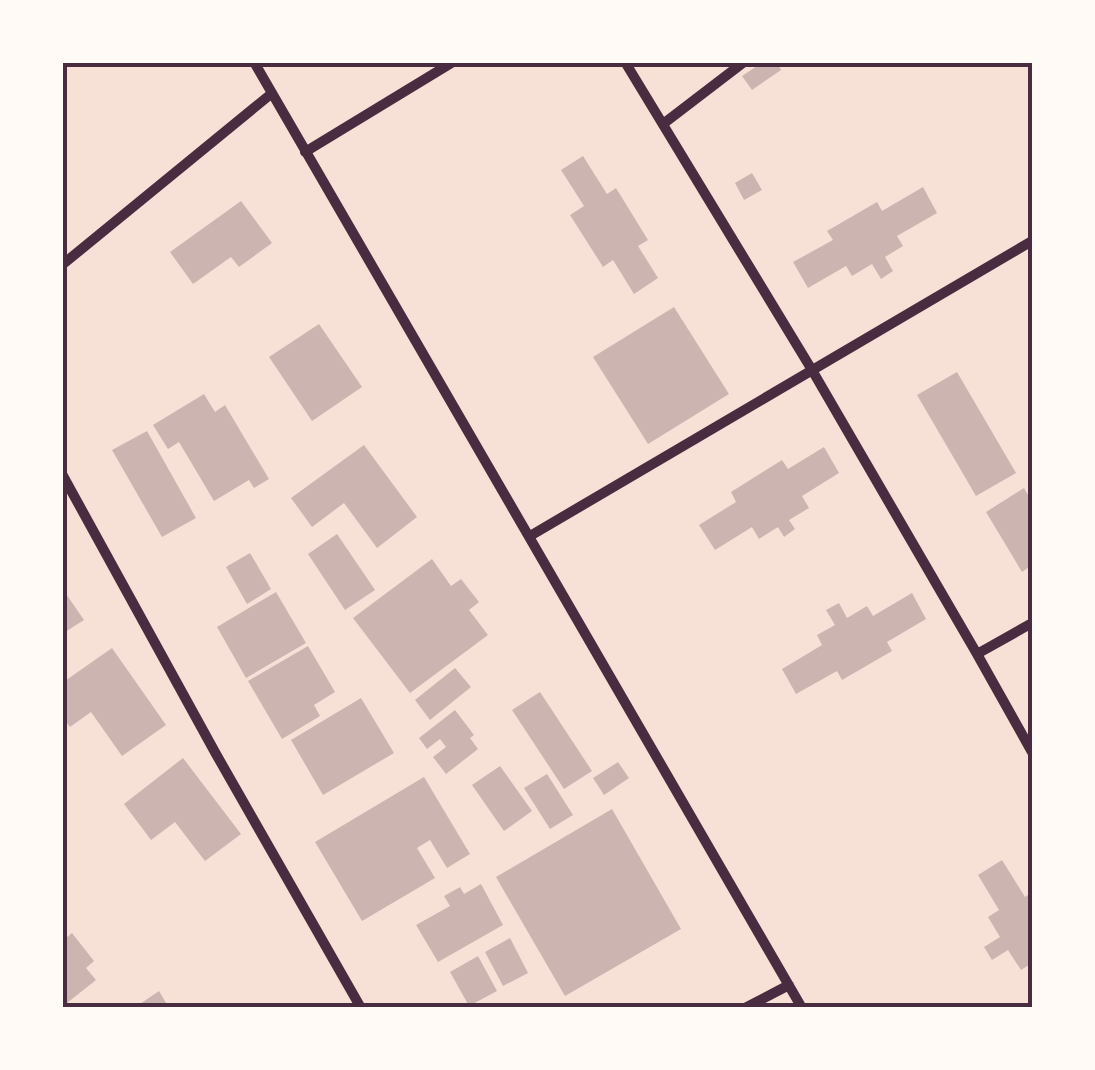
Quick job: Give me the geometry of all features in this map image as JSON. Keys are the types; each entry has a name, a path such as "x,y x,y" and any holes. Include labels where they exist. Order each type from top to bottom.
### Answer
{"street":[{"path":"254,62 802,1008"},
{"path":"305,152 453,62"},
{"path":"625,62 812,370 1032,752"},
{"path":"663,124 744,62"},
{"path":"62,265 271,94"},
{"path":"530,536 1032,240"},
{"path":"62,474 360,1008"},
{"path":"977,654 1032,623"},
{"path":"745,1008 789,985"}],"building":[{"path":"763,62 777,62 781,70 752,90 742,76"},
{"path":"583,156 607,194 616,188 648,240 638,246 658,278 634,294 613,260 603,267 570,215 584,206 561,170"},
{"path":"752,173 762,190 744,200 735,183"},
{"path":"923,187 937,213 897,236 903,246 885,257 893,271 881,279 872,264 852,276 846,266 808,288 793,262 833,240 827,231 877,202 882,211"},
{"path":"241,201 272,243 239,267 231,257 193,284 170,252"},
{"path":"674,307 729,394 648,444 593,357"},
{"path":"319,324 362,387 312,421 269,357"},
{"path":"957,372 1016,473 976,496 917,395"},
{"path":"204,394 215,412 225,405 269,479 254,488 249,480 214,501 179,442 168,449 153,425"},
{"path":"147,431 196,518 162,537 112,450"},
{"path":"364,445 417,517 377,548 344,503 312,527 291,498"},
{"path":"824,447 839,473 802,496 809,508 789,520 795,529 784,537 778,527 759,539 752,527 715,550 699,525 736,502 731,492 782,460 788,469"},
{"path":"1024,488 1032,502 1032,565 1022,572 986,512"},
{"path":"337,534 375,590 345,610 308,554"},
{"path":"250,553 271,589 247,604 226,567"},
{"path":"432,559 451,586 461,579 479,602 469,610 488,635 410,693 353,618"},
{"path":"62,588 84,620 62,634"},
{"path":"276,592 306,643 246,678 217,627"},
{"path":"912,593 926,619 887,642 892,651 842,680 837,671 796,694 782,669 822,645 817,635 835,625 826,610 839,603 847,618 867,606 873,616"},
{"path":"308,646 335,692 314,705 320,716 282,739 248,681"},
{"path":"112,648 166,725 122,756 91,712 70,727 62,717 62,683"},
{"path":"455,668 471,687 430,720 415,700"},
{"path":"540,692 592,771 564,789 512,710"},
{"path":"361,698 394,753 323,795 291,740"},
{"path":"455,710 474,735 470,738 478,749 446,774 433,757 446,747 440,739 427,749 419,738"},
{"path":"183,758 241,834 205,861 175,822 151,840 124,804"},
{"path":"618,762 629,778 604,795 593,778"},
{"path":"500,766 532,811 504,831 472,785"},
{"path":"547,774 573,815 550,829 524,788"},
{"path":"424,777 470,854 447,868 430,840 417,848 435,878 362,921 315,842"},
{"path":"612,809 681,929 565,996 496,877"},
{"path":"1002,860 1025,897 1032,892 1032,963 1021,970 1008,950 992,960 984,947 1000,937 988,917 999,910 978,875"},
{"path":"481,884 503,925 438,962 416,925 450,906 444,896 460,887 464,894"},
{"path":"72,933 94,961 86,968 96,980 62,1007 62,934 66,938"},
{"path":"510,938 528,973 503,986 485,952"},
{"path":"478,956 497,991 469,1006 450,972"},
{"path":"159,991 169,1008 134,1008"}]}
